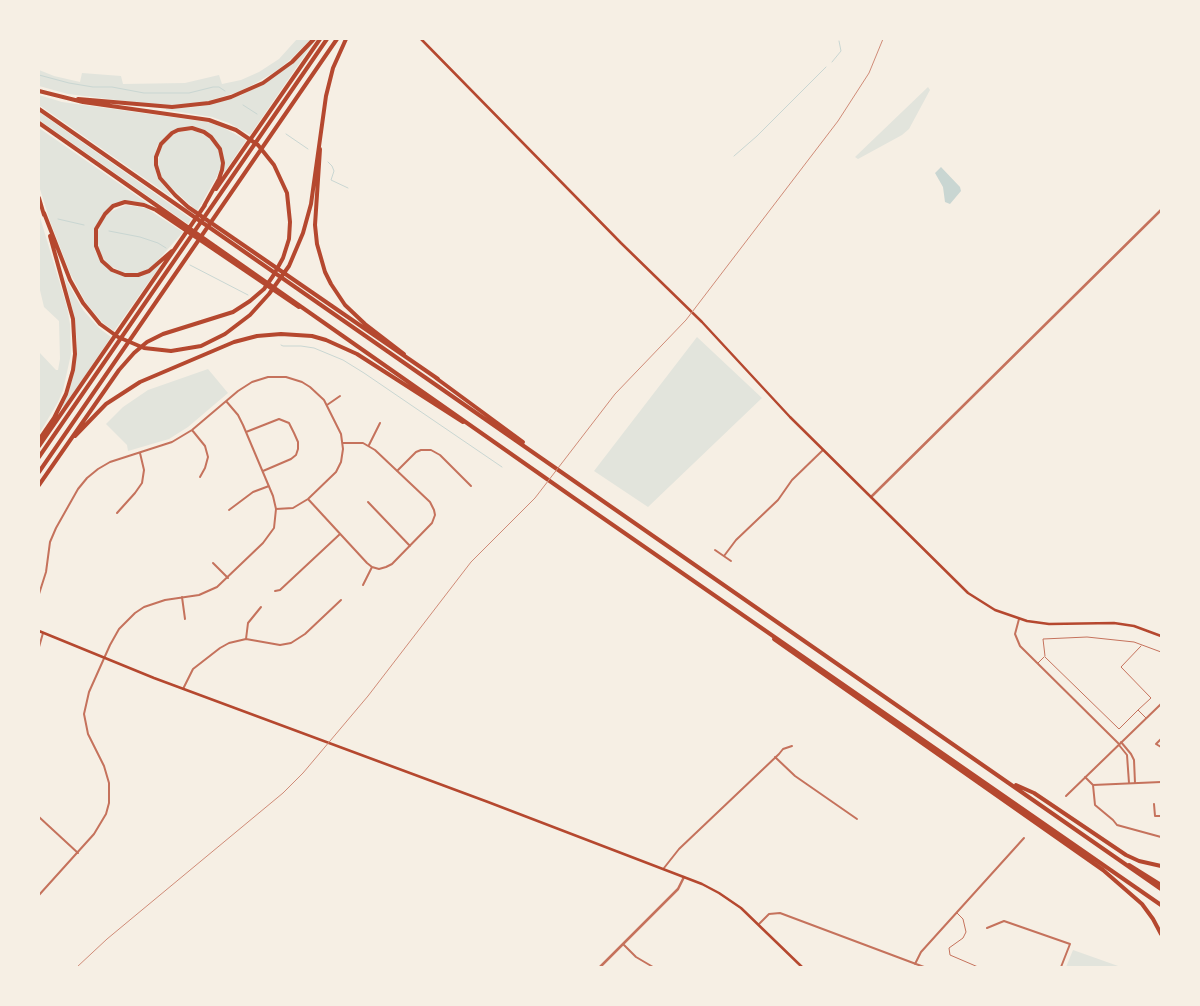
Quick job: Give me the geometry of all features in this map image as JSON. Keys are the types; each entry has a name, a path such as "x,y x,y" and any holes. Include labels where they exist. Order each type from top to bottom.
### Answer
{"highway":[{"path":"44,93 172,107 209,104 231,97 262,82 292,62 314,39"},
{"path":"39,446 320,39"},
{"path":"39,457 327,39"},
{"path":"39,472 338,39"},
{"path":"39,198 59,254 76,292 92,315 109,331 125,341 154,350 188,349 213,341 236,327 250,315 278,283 297,249 311,204 323,112 333,68 346,39"},
{"path":"39,91 83,102 208,120 228,126 258,145 269,157 284,184 290,212 289,239 283,258 273,276 258,295 233,312 168,332 139,348 118,370 39,485"},
{"path":"39,109 1161,889"},
{"path":"323,112 315,225 317,244 326,272 337,295 354,314 547,461"},
{"path":"39,123 211,246 313,315 1161,906"},
{"path":"204,206 219,179 223,163 222,156 220,149 211,137 198,129 185,128 172,133 161,144 156,157 156,165 160,178 188,206 438,379"},
{"path":"177,222 144,205 130,202 119,204 108,211 99,222 96,229 96,246 102,261 106,265 118,273 132,275 143,273 154,267 179,244"},
{"path":"39,440 54,418 66,394 73,370 75,354 73,319 44,213"},
{"path":"68,442 106,404 140,382 234,342 257,336 281,334 312,336 358,354 454,418 474,428"},
{"path":"754,623 779,644 1103,870 1142,904 1161,934"},
{"path":"1009,782 1034,793 1126,855 1139,861 1161,866"},
{"path":"1122,862 1137,868 1161,885"}],"main road":[{"path":"421,39 621,243 704,324 822,450 968,592 995,610 1019,619 1049,624 1114,623 1134,626 1161,636"},
{"path":"39,632 103,659 310,735 702,884 742,908 802,967"}],"street":[{"path":"871,497 1161,210"},
{"path":"39,594 46,572 50,542 56,528 78,489 93,474 104,465 123,456 140,453 172,442 192,430 252,382 268,377 286,377 302,382 316,392 327,405 343,443 343,456 339,467 308,499 293,508 276,509"},
{"path":"327,405 340,396"},
{"path":"39,895 102,823 109,803 107,776 88,734 84,714 88,696 103,659 119,630 135,613 158,602 199,595 217,587 269,536 274,528 276,509 268,486 238,415 226,401"},
{"path":"246,432 279,419 289,423 298,442 296,455 262,471"},
{"path":"368,446 380,423"},
{"path":"192,430 205,446 208,457 200,477"},
{"path":"308,499 372,567 386,568 432,523 434,510 430,502 397,472 368,446 357,442 343,443"},
{"path":"397,472 416,452 431,450 440,455 471,486"},
{"path":"724,556 736,540 778,500 792,480 822,450"},
{"path":"117,513 142,483 144,470 140,453"},
{"path":"229,510 254,492 268,486"},
{"path":"368,502 410,546"},
{"path":"274,591 280,590 340,534"},
{"path":"715,550 731,561"},
{"path":"213,564 228,578"},
{"path":"364,584 372,567"},
{"path":"182,597 185,619"},
{"path":"183,689 193,669 202,660 229,643 246,640 280,645 290,643 305,634 341,600"},
{"path":"246,640 248,623 261,606"},
{"path":"1019,619 1016,632 1020,646 1131,754 1134,760 1135,783"},
{"path":"39,647 43,634"},
{"path":"1066,796 1161,704"},
{"path":"1161,739 1156,744 1161,747"},
{"path":"1120,744 1127,755 1129,783"},
{"path":"664,869 680,849 783,749 792,746"},
{"path":"775,757 795,776 857,820"},
{"path":"1085,777 1093,785 1094,805 1109,816 1116,825 1161,837"},
{"path":"1093,785 1161,782"},
{"path":"1154,804 1155,816 1161,816"},
{"path":"39,817 78,852"},
{"path":"915,964 921,952 1024,838"},
{"path":"600,967 678,889 684,877"},
{"path":"759,924 769,914 780,913 924,967"},
{"path":"987,928 1004,920 1070,944 1061,967"},
{"path":"623,944 636,956 653,967"}],"lane":[{"path":"1142,645 1121,667 1151,698 1119,729 1045,656 1043,639 1087,637 1117,639 1142,645 1161,652"},
{"path":"1038,663 1045,656"},
{"path":"1138,710 1146,719"},
{"path":"956,913 963,919 966,932 963,938 949,948 950,955 978,967"}],"shaded area":[{"path":"297,39 311,39 276,71 238,92 201,103 149,104 68,94 39,86 39,70 54,76 80,82 82,73 121,76 123,84 185,83 219,75 222,84 241,80 259,72 279,59"},
{"path":"316,39 250,135 229,123 212,117 166,110 197,107 242,95 279,73"},
{"path":"928,87 930,90 909,129 902,135 858,159 855,157"},
{"path":"39,95 62,102 207,122 222,127 246,140 224,173 223,151 208,132 195,127 170,132 157,146 154,160 157,177 170,196 39,105"},
{"path":"39,112 191,219 188,224 39,120"},
{"path":"39,128 150,205 134,201 121,202 103,214 96,226 94,248 100,261 112,272 124,276 139,276 160,266 114,331 103,323 86,303 70,273 50,221 39,186"},
{"path":"196,131 211,139 219,151 221,159 221,167 217,176 197,211 165,182 160,175 158,166 160,149 165,141 178,132"},
{"path":"941,167 960,187 961,191 950,204 945,202 943,187 935,173"},
{"path":"126,205 146,208 183,232 152,267 133,274 122,272 109,265 100,254 97,239 98,231 104,218 112,211"},
{"path":"39,214 67,307 70,324 71,354 63,390 39,434 39,352 56,370 58,370 60,359 59,321 44,307 39,286"},
{"path":"64,276 83,310 99,328 111,337 64,407 62,406 76,356 77,341 73,311"},
{"path":"697,337 762,398 648,507 594,471"},
{"path":"208,369 228,393 188,427 169,439 128,451 127,445 106,424 123,407 148,390"},
{"path":"1073,950 1121,967 1066,967"}],"waterway":[{"path":"832,62 841,51 839,41"},
{"path":"734,156 757,136 826,67"},
{"path":"39,75 69,83 93,87 112,87 144,93 189,93 213,87 219,87 225,91"},
{"path":"243,105 257,114"},
{"path":"286,134 308,149"},
{"path":"328,162 334,171 331,180 348,188"},
{"path":"58,219 84,225"},
{"path":"109,231 140,237 166,248"},
{"path":"190,265 248,295"},
{"path":"281,345 314,348 343,360 502,467"}],"railway":[{"path":"77,967 107,939 283,793 303,773 368,696 471,562 535,498 615,394 686,320 838,121 869,73 883,39"}]}
